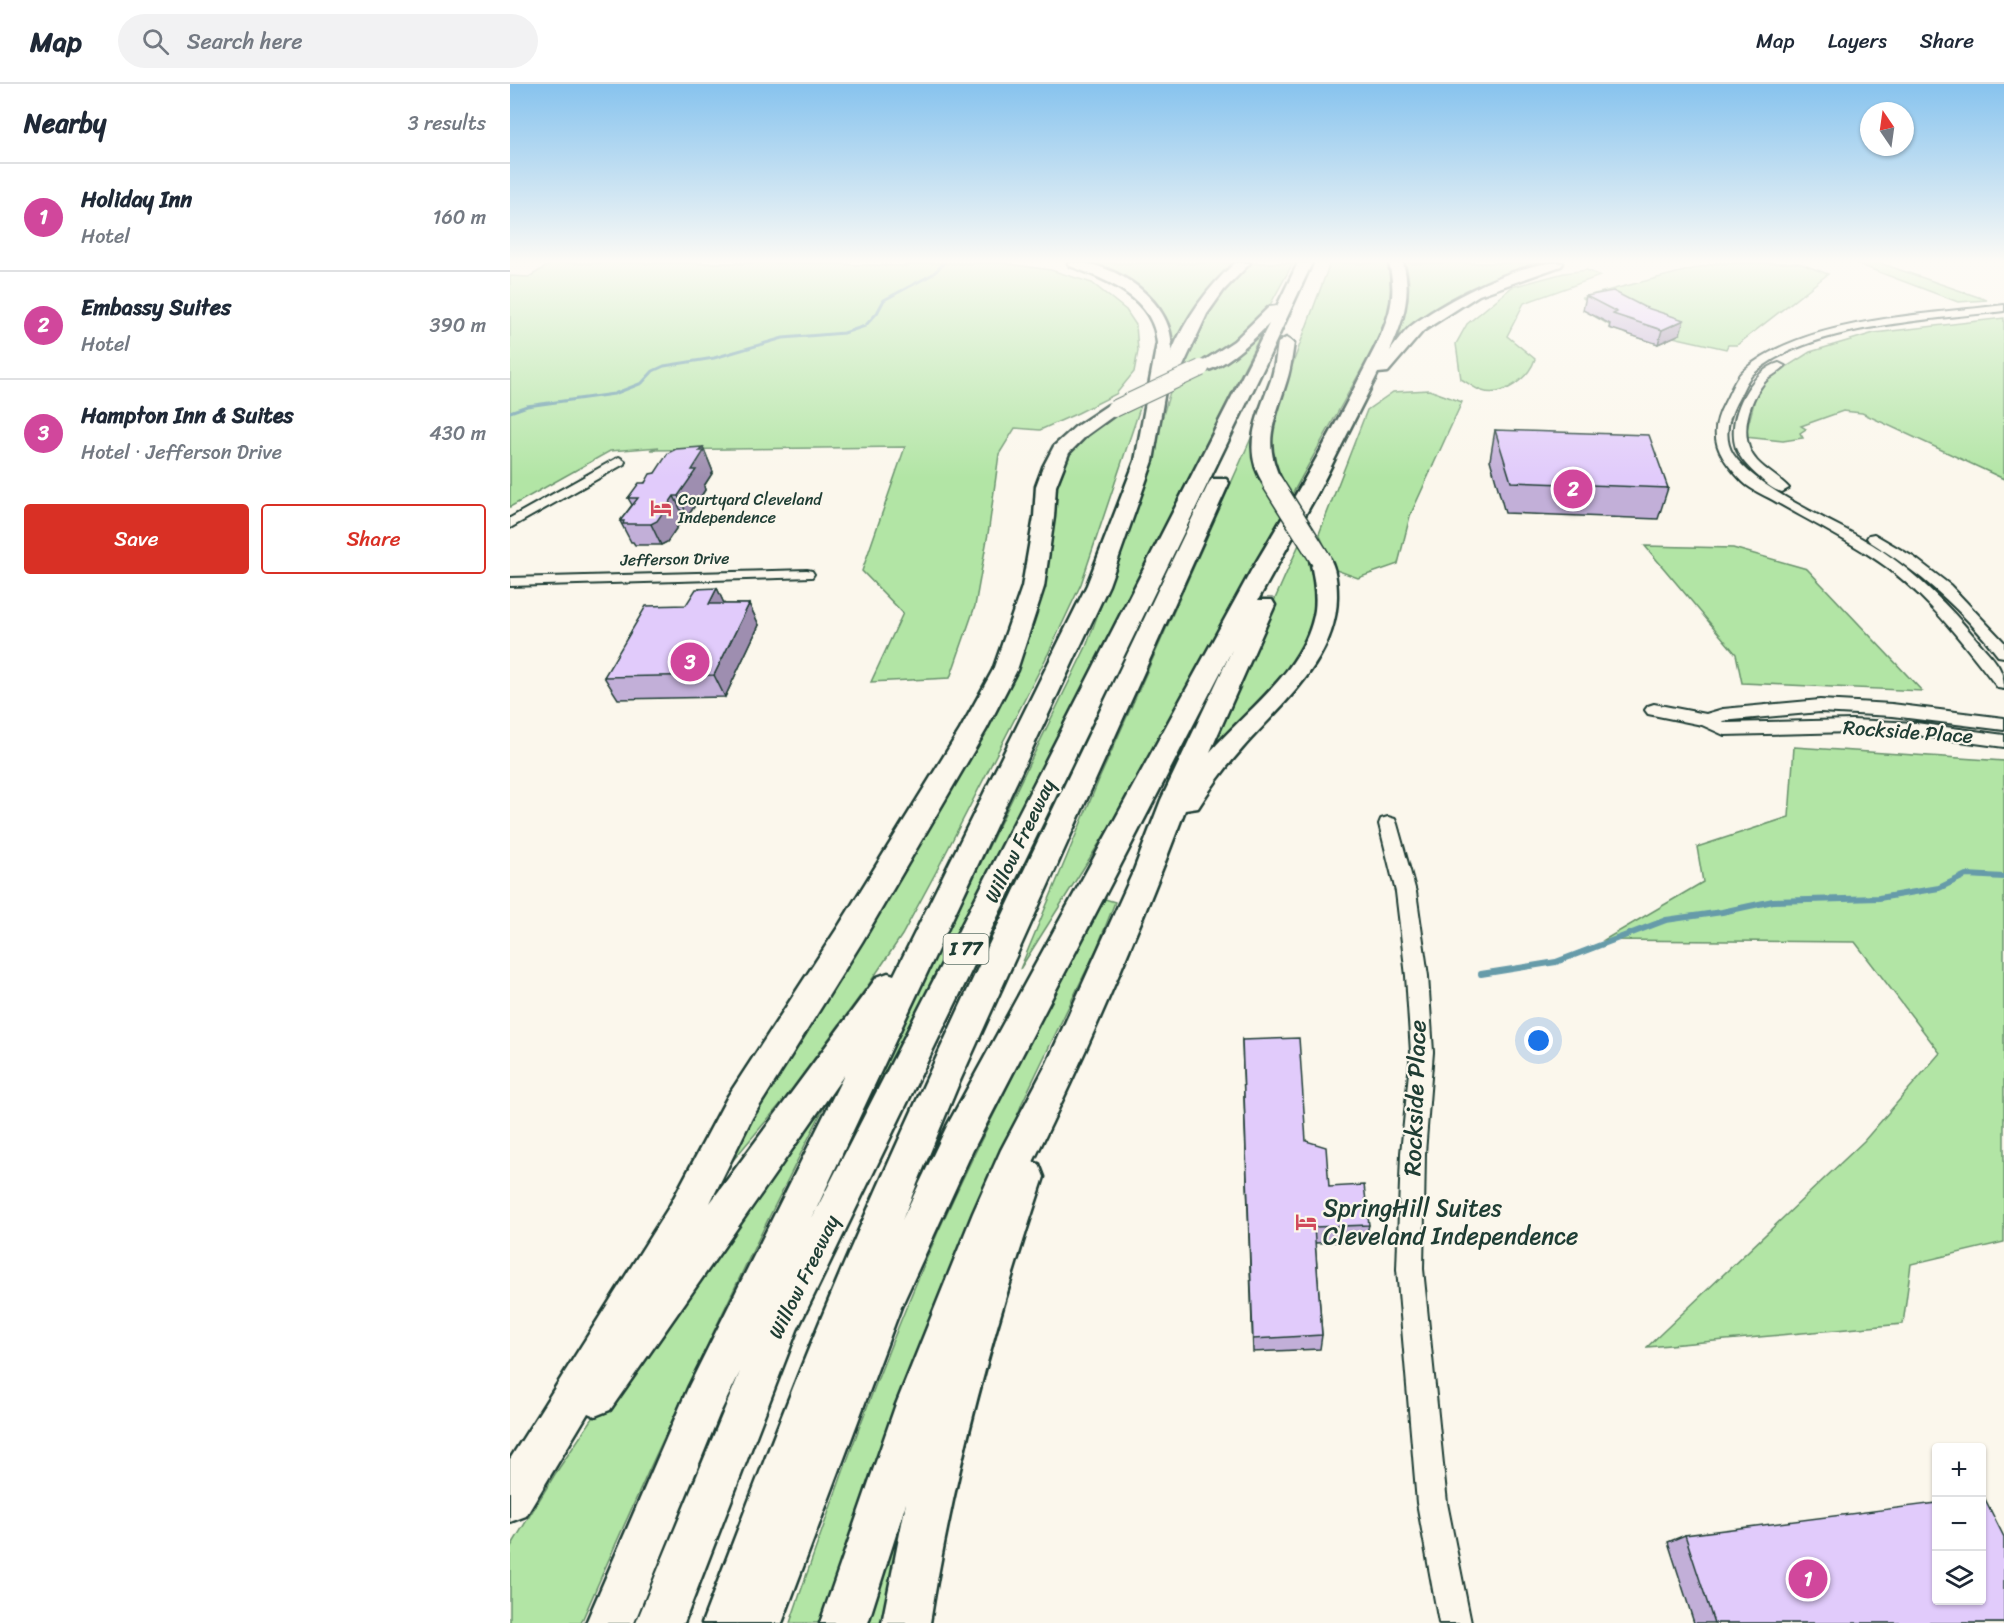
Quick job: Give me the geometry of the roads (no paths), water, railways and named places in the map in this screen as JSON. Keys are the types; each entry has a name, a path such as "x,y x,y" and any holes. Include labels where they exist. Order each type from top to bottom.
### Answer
{"highway":[{"path":"610,1623 704,1401 1098,585 1144,461 1165,343 1164,335"},
{"path":"1148,430 1160,406 1187,335"},
{"path":"510,1500 682,1220 740,1107 851,933 973,730 1005,670 1033,587 1044,517 1046,486 1052,467 1062,450 1081,431 1114,409 1201,368 1227,353 1250,335"},
{"name":"Willow Freeway","path":"660,1623 781,1320 1273,335"},
{"path":"758,1623 837,1415 885,1298 950,1159 1017,1028 1262,571 1308,492 1358,398 1387,335"},
{"path":"1358,398 1412,335"},
{"name":"Willow Freeway","path":"726,1623 809,1401 942,1083 1265,382 1289,337 1279,380 1260,435 1262,463 1321,560 1326,578 1326,614 1322,631 1310,657 1298,673 1203,779 1148,870"},
{"path":"844,1623 909,1430 953,1309 1014,1162 1060,1072 1148,870 1175,800 1302,518 1308,492"},
{"path":"510,1513 878,1002 969,851"},
{"path":"906,1623 937,1466 970,1343 1060,1072"}],"street":[{"path":"1825,335 1783,350 1746,374 1724,416 1720,430 1726,454 1750,481 1876,554 1929,595 2004,684"},
{"path":"1862,335 1821,345 1778,367 1762,379 1742,419 1739,434 1744,453 1776,484 1856,527 1916,565 1964,607 2004,652"},
{"path":"1724,416 1742,419"},
{"path":"510,524 619,461"},
{"name":"Jefferson Drive","path":"510,572 544,581"},
{"name":"Jefferson Drive","path":"510,582 807,574"},
{"path":"1798,707 1811,726"},
{"path":"1654,710 1706,720 1722,715 1744,715 1798,707 1838,707 1892,710 2004,724"},
{"name":"Rockside Place","path":"1706,720 1724,729 1811,726 1916,729 2004,741"},
{"name":"Rockside Place","path":"1388,824 1406,892 1417,976 1422,1052 1413,1153 1410,1269 1432,1503 1455,1623"}],"waterway":[{"path":"510,412 527,406 614,394 642,383 653,371 664,366 714,358 783,338 822,335"},
{"path":"1481,974 1556,962 1666,920 1722,912 1773,901 1879,898 1939,888 1966,875 2004,877"}],"place":[{"name":"Embassy Suites","path":"1573,489"},
{"name":"Courtyard Cleveland Independence","path":"661,508"},
{"name":"Hampton Inn & Suites","path":"690,662"},
{"name":"SpringHill Suites Cleveland Independence","path":"1306,1222"},
{"name":"Holiday Inn","path":"1808,1579"}]}
